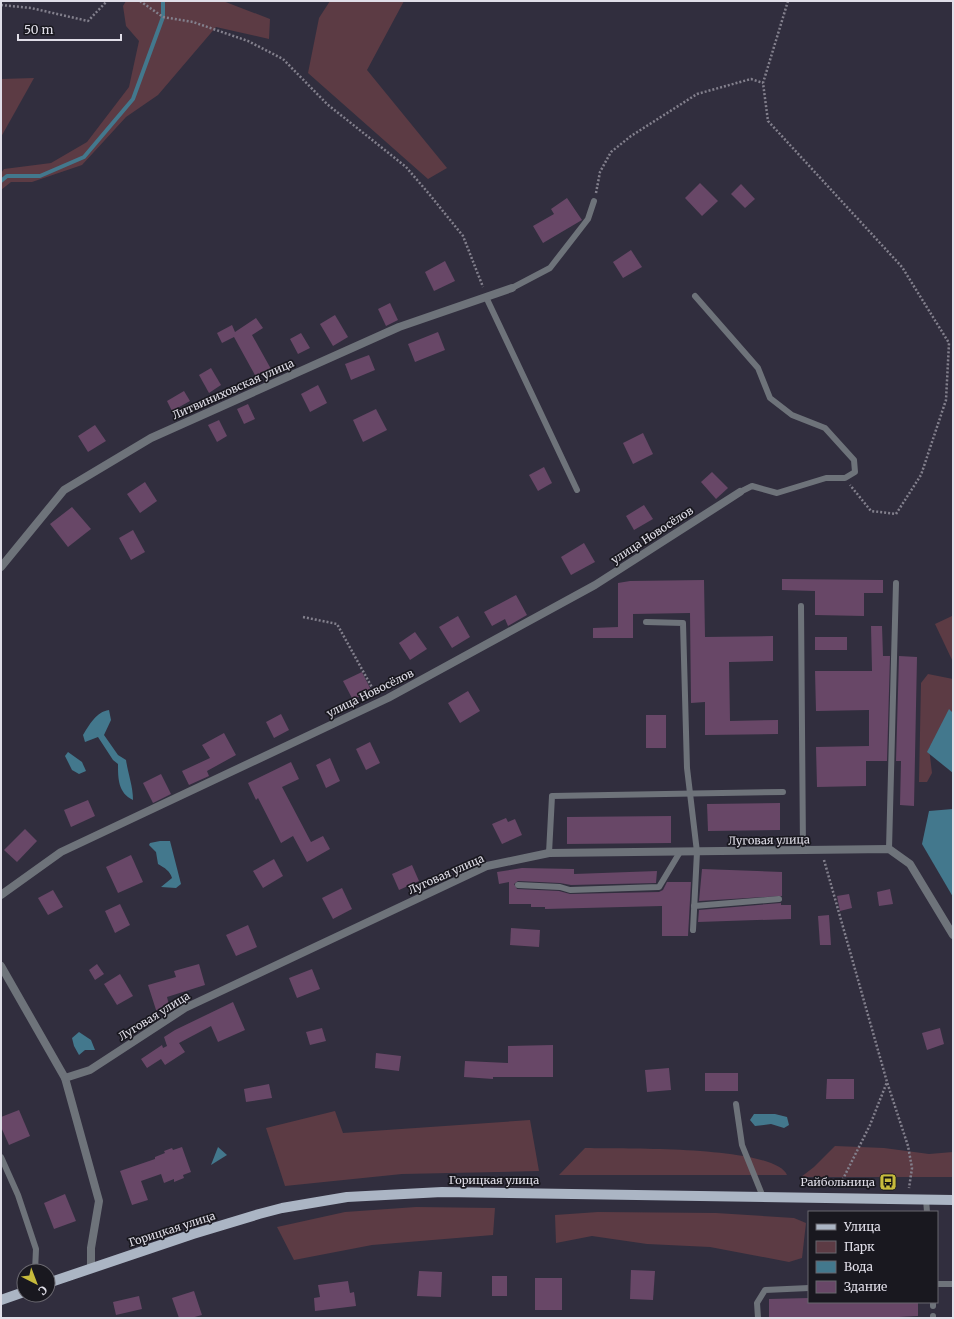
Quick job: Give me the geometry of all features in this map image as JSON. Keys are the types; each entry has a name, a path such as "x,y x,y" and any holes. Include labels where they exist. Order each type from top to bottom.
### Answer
{"main road":[{"name":"Горицкая улица","path":"56,1280 193,1234 274,1210 347,1197 442,1192 953,1200"},
{"path":"1,1300 16,1295"}],"street":[{"name":"Литвиниховская улица","path":"1,567 64,490 151,438 399,327 512,288"},
{"name":"улица Новосёлов","path":"1,895 61,852 380,702 595,585 740,492"},
{"name":"Луговая улица","path":"65,1078 90,1070 185,1008 487,866 549,853 889,848"},
{"path":"889,848 910,864 953,935"},
{"path":"1,966 65,1078 99,1200 91,1248 91,1268"}],"lane":[{"path":"512,288 550,268 588,219 594,201"},
{"path":"695,296 758,368 770,398 792,415 825,428 854,460 856,472 845,478 826,478 777,493 752,486 740,492"},
{"path":"486,297 577,490"},
{"path":"889,848 896,583"},
{"path":"801,606 803,850"},
{"path":"646,622 683,623 687,768 697,852 693,930"},
{"path":"549,853 552,796 783,792"},
{"path":"518,885 560,887 570,890 659,887 680,852"},
{"path":"694,906 779,899"},
{"path":"736,1104 742,1145 763,1196"},
{"path":"1,1157 18,1195 36,1249 35,1263"},
{"path":"926,1199 927,1211"},
{"path":"938,1284 953,1284"},
{"path":"758,1318 757,1303 765,1290 808,1288"}],"path":[{"path":"1,5 30,8 88,21 108,1"},
{"path":"140,1 163,17 193,22 248,41 282,59 328,104 406,167 430,195 463,236 486,297"},
{"path":"788,1 763,83 768,121 902,267 949,343 946,400 921,475 896,514 871,511 845,478"},
{"path":"594,201 600,172 607,159 611,152 631,136 697,94 751,79 763,83"},
{"path":"303,617 337,624 380,702"},
{"path":"822,850 844,935 887,1082 908,1146 912,1168 908,1199"},
{"path":"833,1198 870,1126 887,1082"}],"green space":[{"path":"126,1 223,1 270,19 269,39 216,27 158,95 126,117 82,165 32,182 11,182 1,190 1,173 4,169 51,163 87,142 129,87 139,41 126,26 123,6"},
{"path":"330,1 404,1 367,70 447,168 428,179 308,73 319,18"},
{"path":"34,78 1,137 1,79"},
{"path":"952,616 953,618 953,662 935,624"},
{"path":"928,674 953,679 953,716 929,748 932,773 927,782 919,782 921,683"},
{"path":"335,1111 343,1133 530,1120 539,1171 402,1174 285,1186 266,1128"},
{"path":"835,1146 884,1148 929,1154 953,1152 953,1177 801,1177 814,1167"},
{"path":"585,1148 660,1149 726,1154 755,1158 776,1165 787,1175 559,1175"},
{"path":"416,1207 495,1208 493,1235 372,1245 294,1260 277,1227 345,1212"},
{"path":"598,1212 716,1213 794,1218 806,1223 802,1258 789,1262 710,1247 647,1244 592,1236 556,1243 555,1215"}],"water":[{"path":"949,709 953,713 953,773 927,752"},
{"path":"109,710 111,720 104,735 118,755 126,760 133,800 124,793 120,785 118,764 113,760 98,737 85,742 83,735 100,713"},
{"path":"68,752 82,762 86,771 79,774 72,770 65,756"},
{"path":"953,809 953,897 922,844 929,811"},
{"path":"170,841 181,884 176,888 161,887 172,878 167,870 158,864 156,852 149,845 150,843"},
{"path":"79,1032 91,1040 95,1050 85,1050 79,1055 72,1038"},
{"path":"754,1114 775,1114 787,1117 789,1125 784,1128 771,1124 755,1126 750,1120"},
{"path":"218,1147 227,1155 211,1165"}],"building":[{"path":"700,183 718,201 702,216 685,198"},
{"path":"741,184 755,199 745,208 731,194"},
{"path":"567,198 582,220 543,243 533,226 554,214 551,209"},
{"path":"631,250 642,267 623,278 613,262"},
{"path":"445,261 455,281 434,291 425,272"},
{"path":"390,303 398,320 386,326 378,309"},
{"path":"335,315 348,337 333,346 320,324"},
{"path":"256,318 263,328 252,335 271,369 256,377 234,337 222,343 217,333 232,325 235,332"},
{"path":"438,332 445,350 415,362 408,344"},
{"path":"301,333 310,348 298,354 290,339"},
{"path":"369,355 375,370 351,380 345,364"},
{"path":"211,368 221,385 209,393 199,375"},
{"path":"318,385 327,403 310,412 301,394"},
{"path":"184,391 190,401 172,411 167,401"},
{"path":"248,404 255,419 244,424 237,409"},
{"path":"376,409 387,430 363,442 353,420"},
{"path":"219,420 227,436 217,442 208,425"},
{"path":"95,425 106,441 88,452 78,436"},
{"path":"643,433 653,454 633,464 623,443"},
{"path":"544,467 552,483 538,491 529,475"},
{"path":"712,472 728,488 716,499 701,482"},
{"path":"145,482 157,501 140,513 127,494"},
{"path":"644,505 653,519 634,530 626,516"},
{"path":"72,507 91,529 68,547 50,524"},
{"path":"133,530 145,552 131,560 119,538"},
{"path":"584,543 595,562 571,575 561,557"},
{"path":"782,579 883,580 883,593 864,593 864,616 815,615 815,591 782,590"},
{"path":"704,580 705,637 773,636 773,661 729,662 730,721 778,720 778,734 705,735 705,702 691,703 690,613 633,614 633,638 593,638 593,628 618,627 618,583 630,581"},
{"path":"516,595 527,615 508,626 505,619 492,626 484,612"},
{"path":"458,616 470,637 452,648 439,627"},
{"path":"871,626 882,626 883,656 890,656 887,761 866,761 866,786 817,787 816,747 869,746 869,710 816,711 815,671 872,671"},
{"path":"415,632 427,649 410,660 399,643"},
{"path":"815,637 847,637 847,650 815,650"},
{"path":"899,656 917,657 914,806 900,805 901,761 896,761"},
{"path":"362,672 371,690 353,700 343,681"},
{"path":"468,691 480,711 460,723 448,703"},
{"path":"281,714 289,730 274,738 266,722"},
{"path":"646,715 666,715 666,748 646,748"},
{"path":"224,733 236,755 207,771 209,776 189,785 182,771 210,758 202,745"},
{"path":"370,742 380,763 366,770 356,749"},
{"path":"330,758 340,781 326,788 316,765"},
{"path":"291,762 299,779 282,787 311,842 323,836 330,849 307,862 293,836 281,843 258,798 256,800 248,783"},
{"path":"161,774 171,794 153,803 143,783"},
{"path":"88,800 95,816 71,827 64,810"},
{"path":"780,803 780,830 708,831 707,804"},
{"path":"671,816 671,843 567,844 567,817"},
{"path":"506,818 508,822 515,819 522,835 502,844 492,824"},
{"path":"25,829 37,841 17,862 4,850"},
{"path":"131,855 143,882 118,893 106,867"},
{"path":"274,859 283,876 263,888 253,871"},
{"path":"412,865 419,881 399,890 392,874"},
{"path":"522,868 574,869 574,874 657,871 656,883 571,885 518,881 514,884 517,889 559,891 570,894 659,892 663,890 667,882 691,882 688,936 662,936 662,906 545,909 545,907 531,907 531,904 509,904 509,882 499,884 497,872"},
{"path":"702,869 782,872 782,896 699,901"},
{"path":"342,888 352,909 333,919 322,898"},
{"path":"890,889 893,904 879,906 877,892"},
{"path":"53,890 63,907 48,915 38,898"},
{"path":"849,894 852,908 840,911 837,896"},
{"path":"781,903 781,905 791,905 791,919 698,922 699,910"},
{"path":"120,904 130,925 115,933 105,911"},
{"path":"829,915 831,945 820,945 818,916"},
{"path":"248,925 257,947 236,956 226,935"},
{"path":"511,928 540,930 539,947 510,945"},
{"path":"97,964 104,974 95,980 89,970"},
{"path":"199,964 205,985 167,997 170,1009 157,1013 148,985 176,977 174,971"},
{"path":"312,969 320,989 297,998 289,978"},
{"path":"120,974 133,996 117,1005 104,984"},
{"path":"233,1002 245,1030 218,1042 211,1026 179,1043 185,1052 165,1065 161,1059 147,1068 141,1059 162,1045 163,1048 167,1046 164,1037 175,1030"},
{"path":"322,1028 326,1041 310,1045 306,1032"},
{"path":"940,1028 944,1044 927,1050 922,1033"},
{"path":"553,1045 553,1077 493,1077 493,1079 464,1077 465,1061 508,1063 508,1046"},
{"path":"376,1053 401,1056 399,1071 375,1068"},
{"path":"669,1068 671,1090 647,1092 645,1070"},
{"path":"705,1073 738,1073 738,1091 705,1091"},
{"path":"827,1079 854,1079 854,1099 826,1099"},
{"path":"269,1084 272,1098 246,1102 244,1089"},
{"path":"19,1110 30,1136 9,1145 1,1127 1,1117"},
{"path":"182,1147 191,1172 183,1175 184,1178 174,1182 174,1179 164,1183 161,1174 141,1181 148,1200 132,1205 120,1171 155,1159 155,1157 165,1153 164,1151"},
{"path":"65,1194 76,1221 54,1229 44,1203"},
{"path":"631,1270 655,1271 653,1300 630,1299"},
{"path":"419,1271 442,1272 441,1297 417,1296"},
{"path":"492,1276 507,1276 507,1296 492,1296"},
{"path":"535,1278 562,1278 562,1310 535,1310"},
{"path":"348,1281 350,1293 354,1292 356,1306 315,1311 314,1298 320,1297 318,1285"},
{"path":"194,1291 202,1315 191,1318 179,1318 172,1298"},
{"path":"139,1296 142,1309 116,1315 113,1302"},
{"path":"808,1298 808,1303 918,1303 918,1316 880,1318 769,1318 769,1299"}],"waterway":[{"path":"1,181 7,176 40,176 84,157 133,99 163,17 163,1"}],"place":[{"name":"Райбольница","path":"888,1182"}]}
